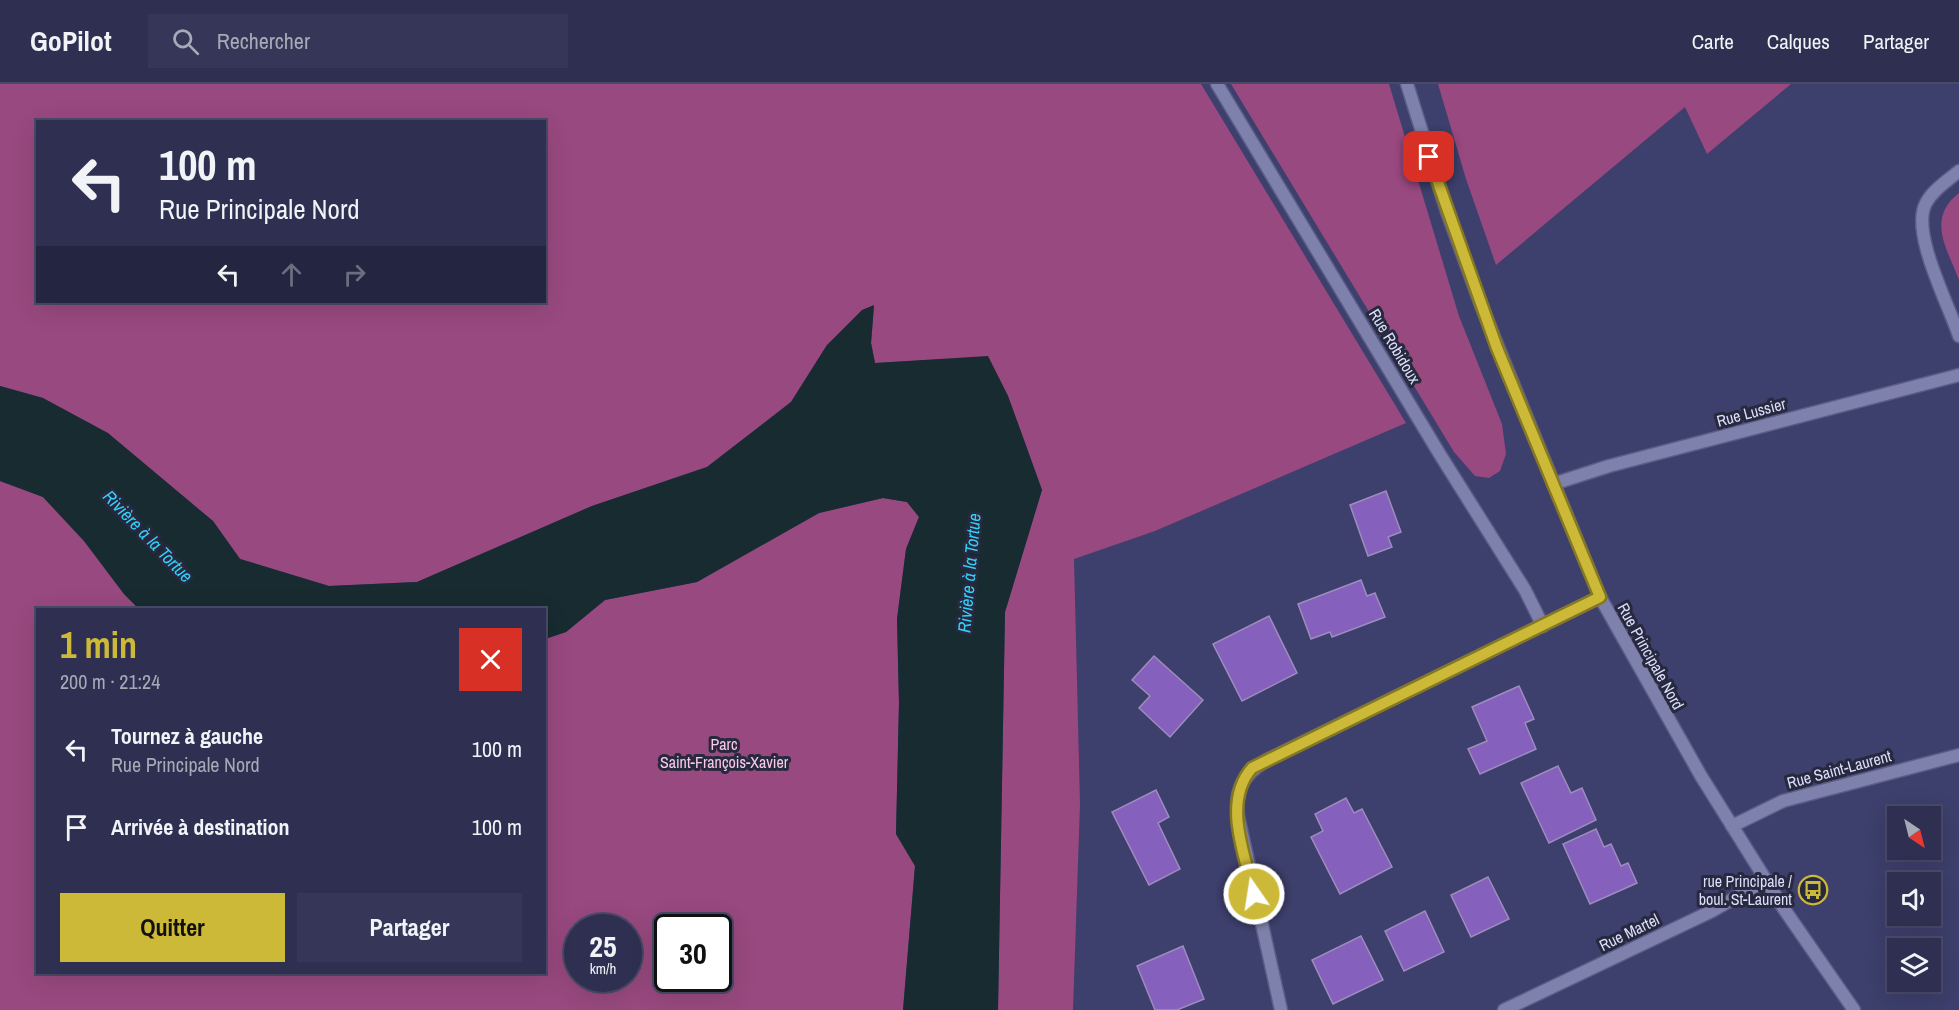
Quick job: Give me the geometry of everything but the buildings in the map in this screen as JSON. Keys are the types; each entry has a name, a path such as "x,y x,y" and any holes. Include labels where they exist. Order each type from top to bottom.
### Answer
{"street":[{"name":"Rue Robidoux","path":"1217,84 1439,453 1525,590 1543,626"},
{"name":"Rue Principale Nord","path":"1407,84 1447,212 1473,285 1600,597 1642,676 1732,826 1854,1010"},
{"path":"1959,171 1931,195 1924,206 1921,218 1924,242 1959,336"},
{"name":"Rue Lussier","path":"1553,484 1609,466 1959,375"},
{"path":"1281,1010 1238,816 1236,803 1244,778 1252,768 1267,760 1600,597"},
{"name":"Rue Saint-Laurent","path":"1732,826 1783,801 1959,755"},
{"name":"Rue Martel","path":"1504,1010 1712,910 1766,880"}],"green space":[{"path":"0,84 1201,84 1406,423 1155,531 1074,559 1080,804 1073,1010 998,1010 1005,612 1042,490 1008,396 988,357 875,363 871,343 874,306 827,345 791,402 707,467 592,506 417,582 329,586 240,559 213,521 43,398 0,386"},
{"path":"1231,84 1389,84 1459,316 1502,424 1506,454 1500,471 1489,478 1475,476 1454,452"},
{"path":"1438,84 1791,84 1707,154 1685,107 1496,265 1466,179"},
{"path":"1959,193 1959,280 1945,245 1941,224 1943,213"},
{"name":"Parc Saint-François-Xavier","path":"0,481 43,497 84,541 124,594 138,608 36,608 36,974 546,974 546,639 566,632 605,600 697,582 819,513 883,498 907,502 919,517 906,549 897,619 899,703 896,834 915,866 903,1010 0,1010"}],"water":[{"name":"Rivière à la Tortue","path":"874,305 871,343 875,363 988,356 1008,396 1042,490 1005,612 998,1010 903,1010 915,866 896,834 899,703 897,619 906,549 919,517 907,502 883,498 819,513 697,582 605,600 566,632 546,639 546,608 138,608 124,594 84,541 43,497 0,481 0,386 43,398 108,433 213,521 240,559 329,586 417,582 592,506 707,467 791,402 827,345 862,310"}],"place":[{"name":"rue Principale / boul. St-Laurent","path":"1813,890"}],"route":[{"path":"1254,894 1236,803 1238,790 1252,768 1600,597 1497,348 1429,157"}]}
